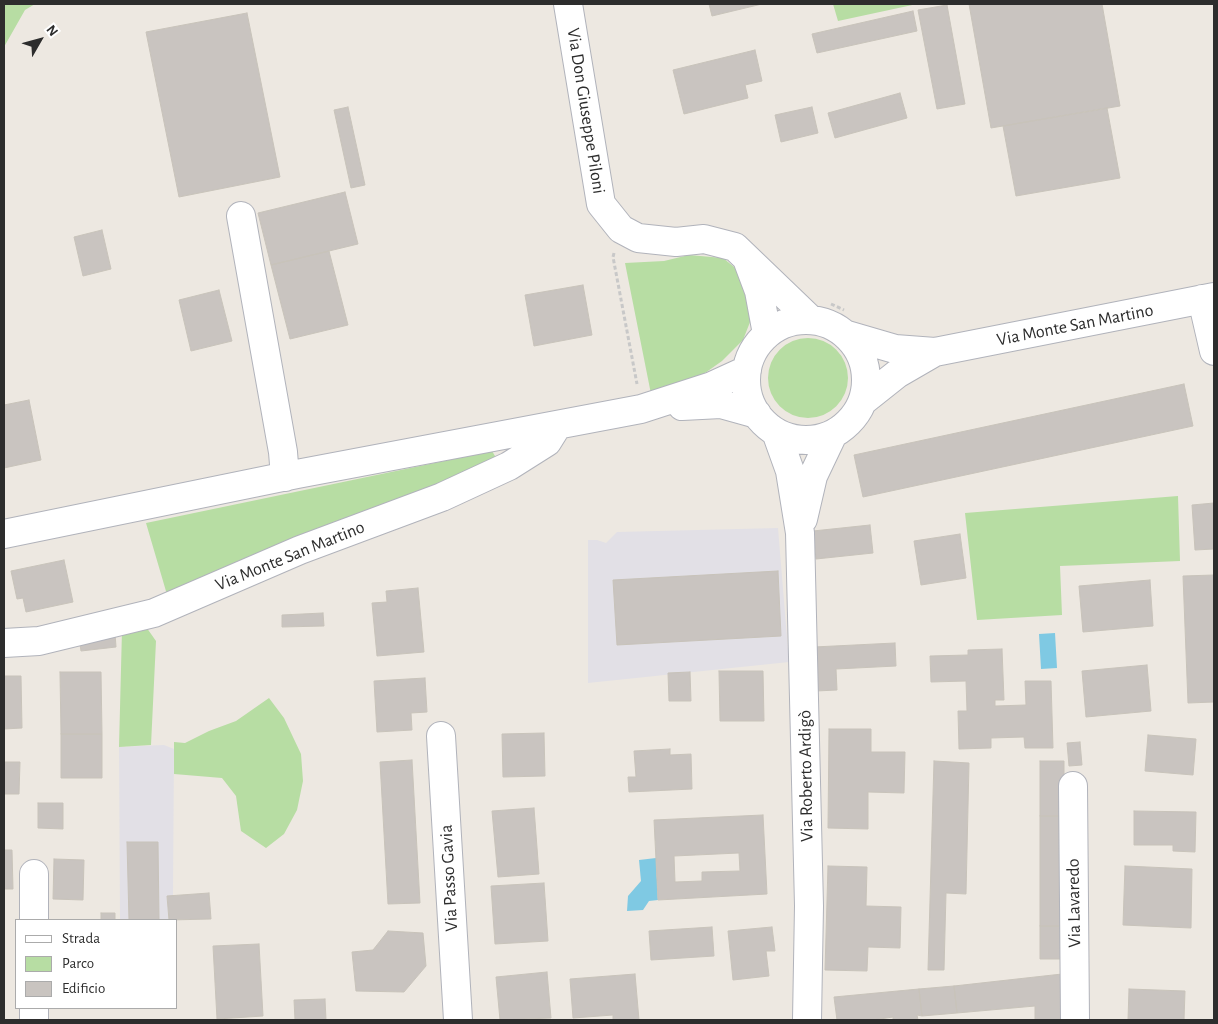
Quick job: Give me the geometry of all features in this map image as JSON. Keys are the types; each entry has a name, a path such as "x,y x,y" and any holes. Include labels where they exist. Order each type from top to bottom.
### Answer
{"street":[{"name":"Via Don Giuseppe Piloni","path":"568,4 601,204 621,229 638,238 654,241 676,242 704,239 735,247 817,309"},
{"path":"241,216 283,452 285,477"},
{"path":"746,255 759,291 766,334"},
{"path":"1208,298 1214,351"},
{"name":"Via Monte San Martino","path":"847,323 895,348 935,352 1208,298"},
{"path":"641,409 720,404 766,423 794,439 814,440 833,434 851,420 863,402 867,384 865,366 847,323 830,324 817,309 780,325 766,334 753,350 747,370 746,386 750,400 766,423"},
{"name":"Via Monte San Martino","path":"863,402 897,374 935,352"},
{"path":"4,534 285,477 641,409 712,386 747,370"},
{"name":"Via Roberto Ardigò","path":"766,423 790,471 800,533 809,906 807,1020"},
{"name":"Via Monte San Martino","path":"4,643 39,641 154,613 300,550 442,497 509,466 547,442 557,426"},
{"name":"Via Roberto Ardigò","path":"800,533 813,476 833,434"},
{"name":"Via Passo Gavia","path":"440,736 458,1020"},
{"name":"Via Lavaredo","path":"1073,786 1075,1020"},
{"path":"34,874 34,919"}],"path":[{"path":"621,229 613,257 641,409"},
{"path":"817,309 847,323"}],"shaded area":[{"path":"778,528 789,662 588,683 588,540 606,543 617,532"},
{"path":"164,745 174,749 173,896 167,897 169,919 120,919 119,747"}],"green space":[{"path":"4,4 35,4 25,10 4,47"},
{"path":"833,4 917,4 838,21"},
{"path":"689,255 723,258 744,275 752,317 743,340 722,361 705,373 674,387 651,394 625,263 664,261"},
{"path":"808,338 823,341 836,350 845,363 848,378 845,393 836,406 823,415 808,418 793,415 780,406 771,393 768,378 771,363 780,350 793,341"},
{"path":"492,451 495,456 493,464 168,598 146,523"},
{"path":"1178,496 1180,561 1060,566 1062,615 977,620 965,513"},
{"path":"144,624 156,641 151,745 119,747 122,630"},
{"path":"269,698 284,718 301,754 303,781 297,810 284,834 266,848 241,831 236,796 222,778 174,774 174,742 185,743 209,731 236,721"}],"water":[{"path":"1055,633 1057,668 1041,669 1039,634"},
{"path":"656,858 658,900 649,901 643,910 627,911 628,896 641,881 639,860"}],"building":[{"path":"709,4 762,4 712,16"},
{"path":"969,4 1102,4 1120,106 991,128"},
{"path":"947,5 965,104 937,109 918,10"},
{"path":"913,11 917,31 817,53 812,34"},
{"path":"247,13 280,177 179,197 146,32"},
{"path":"755,50 762,81 745,85 748,98 684,114 673,70"},
{"path":"900,93 907,118 835,138 828,113"},
{"path":"348,107 365,185 351,188 334,110"},
{"path":"812,107 818,133 781,142 775,115"},
{"path":"1107,108 1120,178 1016,196 1003,126"},
{"path":"345,192 358,244 271,265 258,213"},
{"path":"102,230 111,269 83,276 74,237"},
{"path":"329,251 348,325 290,339 271,265"},
{"path":"583,285 592,335 534,346 525,295"},
{"path":"219,290 232,341 191,351 179,300"},
{"path":"1184,384 1193,426 863,497 854,455"},
{"path":"29,400 41,460 4,468 4,405"},
{"path":"1214,503 1214,549 1195,550 1192,505"},
{"path":"870,525 873,553 816,559 813,531"},
{"path":"960,534 966,578 921,585 914,541"},
{"path":"64,560 73,602 26,612 23,598 17,599 11,571"},
{"path":"778,571 781,636 617,645 613,580"},
{"path":"1214,575 1214,702 1188,703 1183,576"},
{"path":"1150,580 1153,626 1083,632 1079,586"},
{"path":"418,588 424,652 377,656 372,603 387,602 386,591"},
{"path":"323,613 324,626 282,627 282,615"},
{"path":"115,633 116,647 81,651 79,638"},
{"path":"895,643 896,666 836,669 837,690 816,691 814,647"},
{"path":"1002,649 1004,700 995,700 995,706 1026,705 1025,681 1051,681 1053,748 1025,748 1024,737 991,738 991,748 959,749 958,711 967,711 966,681 931,682 930,656 968,655 968,650"},
{"path":"1147,665 1151,711 1086,717 1082,671"},
{"path":"719,671 763,671 764,721 720,721"},
{"path":"60,672 101,672 102,734 61,734"},
{"path":"690,672 691,701 669,701 668,673"},
{"path":"4,676 21,676 22,728 4,729"},
{"path":"425,678 427,712 411,713 412,730 377,732 374,681"},
{"path":"829,729 871,729 871,752 905,752 904,793 868,792 868,829 828,828"},
{"path":"544,733 545,776 503,777 502,734"},
{"path":"61,734 102,734 102,778 61,778"},
{"path":"1148,735 1196,739 1193,775 1145,771"},
{"path":"1080,742 1082,765 1069,766 1067,743"},
{"path":"670,749 670,755 691,754 692,789 629,792 628,777 636,777 634,751"},
{"path":"412,760 420,903 388,904 380,762"},
{"path":"934,761 969,763 966,894 946,893 944,970 928,970"},
{"path":"1040,761 1064,761 1064,816 1040,816"},
{"path":"4,762 20,762 19,794 4,794"},
{"path":"38,803 63,803 63,829 38,828"},
{"path":"534,808 539,874 498,877 492,811"},
{"path":"1134,811 1196,812 1195,852 1173,851 1173,845 1134,845"},
{"path":"763,815 767,894 658,900 654,820","holes":["739,853 740,871 702,872 702,881 675,882 674,856"]},
{"path":"1040,816 1064,816 1063,926 1040,926"},
{"path":"127,842 158,842 159,919 129,919"},
{"path":"4,850 12,850 13,889 4,889"},
{"path":"54,859 84,860 83,900 53,899"},
{"path":"828,866 867,867 866,906 901,907 900,948 868,947 867,971 825,970"},
{"path":"1125,866 1192,869 1191,928 1123,925"},
{"path":"544,883 548,941 495,944 491,886"},
{"path":"209,893 211,919 169,919 167,896"},
{"path":"101,913 115,913 115,919 101,919"},
{"path":"1040,926 1063,926 1063,959 1040,959"},
{"path":"712,927 714,956 651,960 649,931"},
{"path":"772,927 775,951 766,951 769,976 733,980 728,931"},
{"path":"388,931 423,933 426,966 404,992 356,991 352,952 373,950"},
{"path":"259,944 263,1016 217,1019 213,946"},
{"path":"547,972 551,1018 500,1020 496,977"},
{"path":"635,974 639,1020 613,1020 613,1015 573,1018 570,979"},
{"path":"1062,974 1063,1020 1035,1020 1035,1006 957,1013 954,986"},
{"path":"954,986 957,1013 922,1016 919,989"},
{"path":"919,989 922,1016 917,1015 918,1020 893,1020 893,1017 873,1020 837,1020 834,997"},
{"path":"1129,989 1185,991 1184,1020 1128,1020"},
{"path":"325,999 326,1020 295,1020 294,1000"}]}
